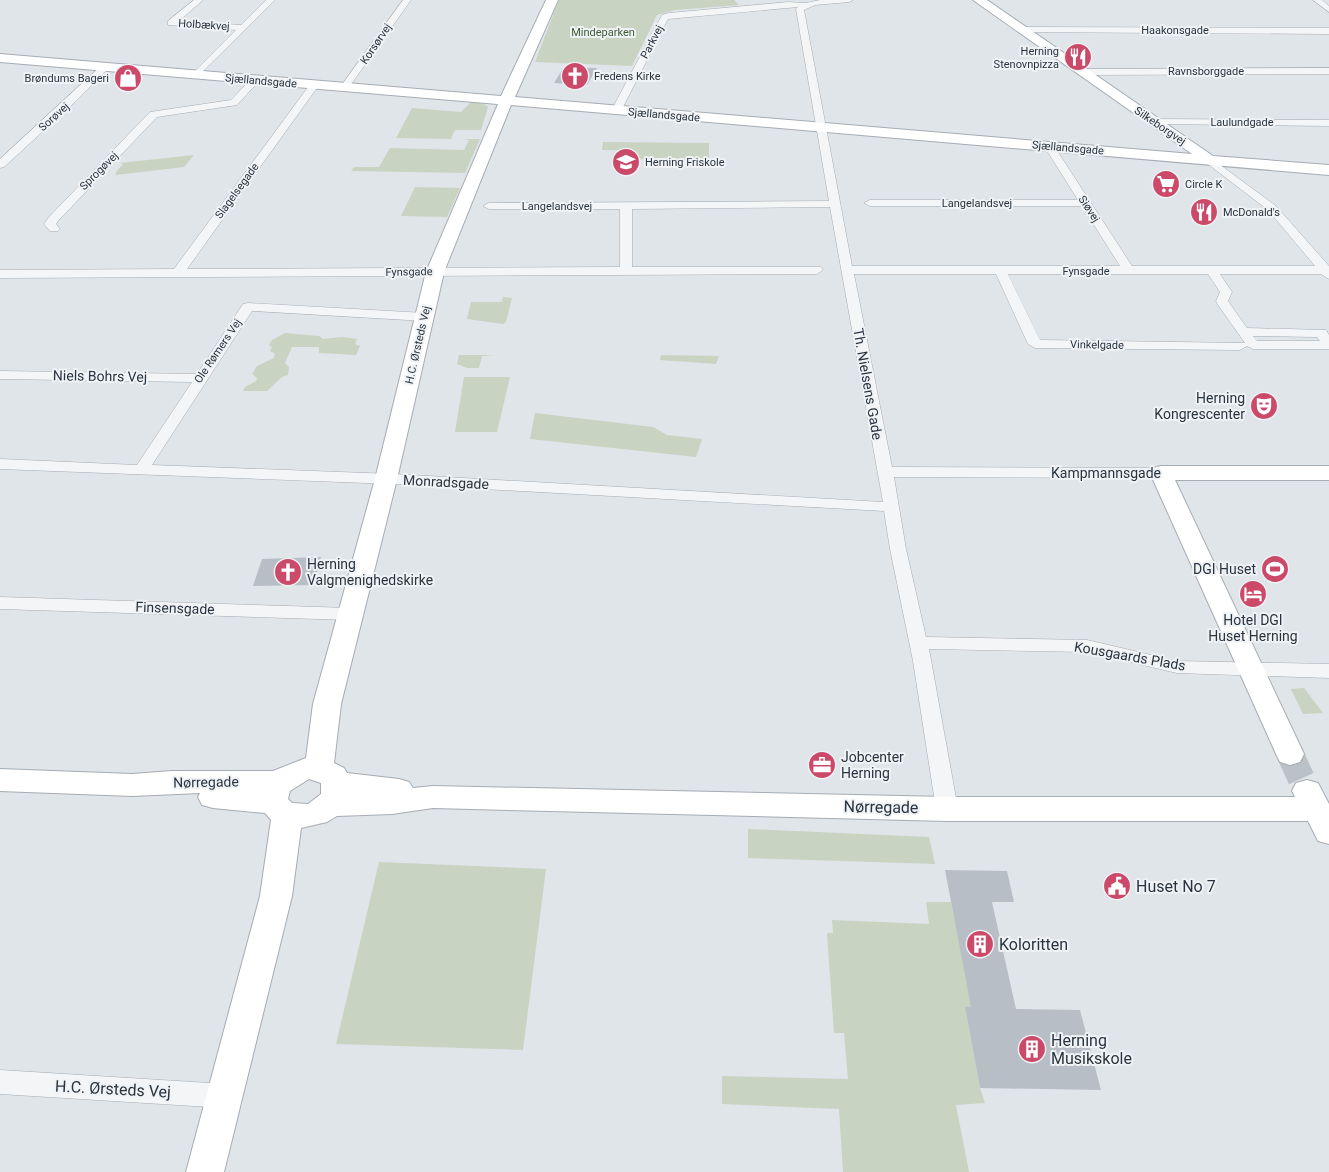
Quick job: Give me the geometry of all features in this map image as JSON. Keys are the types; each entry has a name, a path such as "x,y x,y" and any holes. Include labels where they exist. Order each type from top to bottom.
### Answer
{"street":[{"name":"Holbækvej","path":"200,0 171,23 243,28"},
{"name":"Holbækvej","path":"196,75 271,0"},
{"name":"Korsørvej","path":"344,88 407,0"},
{"name":"H.C. Ørsteds Vej","path":"205,1172 386,479 435,272 506,101 552,0"},
{"path":"804,6 813,3 849,0"},
{"name":"Silkeborgvej","path":"979,0 1208,159 1272,208 1328,272"},
{"path":"1317,0 1329,10"},
{"name":"Parkvej","path":"616,111 665,17 669,15 788,4 804,6"},
{"name":"Th. Nielsens Gade","path":"804,6 800,9 947,809"},
{"name":"Haakonsgade","path":"1022,30 1329,31"},
{"name":"Sjællandsgade","path":"0,58 1329,170"},
{"name":"Sorøvej","path":"0,165 73,99 105,67"},
{"name":"Ravnsborggade","path":"1083,72 1329,71"},
{"name":"Sprogøvej","path":"54,229 50,224 53,219 154,114 234,103 255,80"},
{"name":"Slagelsegade","path":"178,273 314,85"},
{"name":"Laulundgade","path":"1154,122 1329,123"},
{"name":"Siøvej","path":"1049,146 1129,271"},
{"name":"Langelandsvej","path":"870,203 1084,203"},
{"name":"Langelandsvej","path":"489,206 836,204"},
{"path":"626,205 626,272"},
{"path":"1211,269 1226,292 1222,301 1224,305 1244,332 1321,333 1329,345"},
{"name":"Fynsgade","path":"848,270 1129,271 1211,269 1328,272"},
{"name":"Fynsgade","path":"0,274 817,270"},
{"name":"Vinkelgade","path":"1000,270 1035,344 1240,346"},
{"name":"Ole Rømers Vej","path":"142,469 248,307 425,317"},
{"name":"Niels Bohrs Vej","path":"0,375 200,378"},
{"name":"Monradsgade","path":"0,464 386,479 892,507"},
{"name":"Kampmannsgade","path":"884,472 1329,473"},
{"path":"1161,472 1290,754"},
{"name":"Finsensgade","path":"0,603 350,614"},
{"name":"Kousgaards Plads","path":"918,643 1087,646 1177,667 1329,671"},
{"name":"Nørregade","path":"0,780 132,785 168,794 304,793 392,802 433,797 947,809 1320,810"},
{"name":"H.C. Ørsteds Vej","path":"0,1082 226,1096"}],"green space":[{"name":"Mindeparken","path":"559,0 734,0 739,5 675,10 657,15 632,66 535,62"},
{"path":"471,102 484,104 488,107 481,130 455,130 451,138 453,139 396,138 412,108 461,112"},
{"path":"464,139 480,139 465,173 351,171 354,167 379,167 390,148 464,150 469,140"},
{"path":"603,142 709,143 709,160 624,159 625,150 602,150"},
{"path":"194,155 184,167 116,175 116,172 123,164 120,163"},
{"path":"415,187 460,188 447,217 401,216"},
{"path":"503,297 512,298 506,322 503,324 467,319 471,302 502,302"},
{"path":"285,333 319,336 323,339 342,337 357,339 355,344 360,346 356,355 319,353 319,347 292,347 285,363 289,367 288,375 282,377 267,391 243,391 245,387 256,381 257,378 252,374 257,366 274,358 275,354 270,351 272,347 269,345 272,340"},
{"path":"459,355 495,355 482,356 479,368 467,368 457,364"},
{"path":"661,355 719,356 716,364 660,360"},
{"path":"464,377 510,377 497,432 455,432"},
{"path":"535,413 653,427 667,435 702,439 696,457 530,439"},
{"path":"1304,688 1323,713 1303,714 1291,689"},
{"path":"748,829 929,837 935,864 748,858"},
{"path":"379,862 546,869 523,1050 336,1044"},
{"path":"926,902 951,902 972,1007 965,1007 980,1088 985,1103 956,1105 969,1172 843,1172 839,1109 722,1104 722,1076 848,1079 844,1033 834,1033 827,933 833,933 832,920 929,924"}],"building":[{"name":"Fredens Kirke","path":"564,67 597,68 587,85 554,83"},
{"name":"Herning Valgmenighedskirke","path":"321,557 314,585 253,586 262,559"},
{"name":"Herning Musikskole","path":"945,870 1007,871 1014,902 992,902 1016,1009 1080,1010 1101,1090 980,1088 965,1007 971,1007"}],"tunnel":[{"path":"1290,754 1307,791"}],"place":[{"name":"Herning Stenovnpizza","path":"1078,57"},
{"name":"Fredens Kirke","path":"575,76"},
{"name":"Brøndums Bageri","path":"128,78"},
{"name":"Herning Friskole","path":"626,162"},
{"name":"Circle K","path":"1166,184"},
{"name":"McDonald's","path":"1204,212"},
{"name":"Herning Kongrescenter","path":"1264,406"},
{"name":"DGI Huset","path":"1275,569"},
{"name":"Herning Valgmenighedskirke","path":"288,572"},
{"name":"Hotel DGI Huset Herning","path":"1253,594"},
{"name":"Jobcenter Herning","path":"822,765"},
{"name":"Huset No 7","path":"1117,886"},
{"name":"Koloritten","path":"980,944"},
{"name":"Herning Musikskole","path":"1032,1049"}]}
